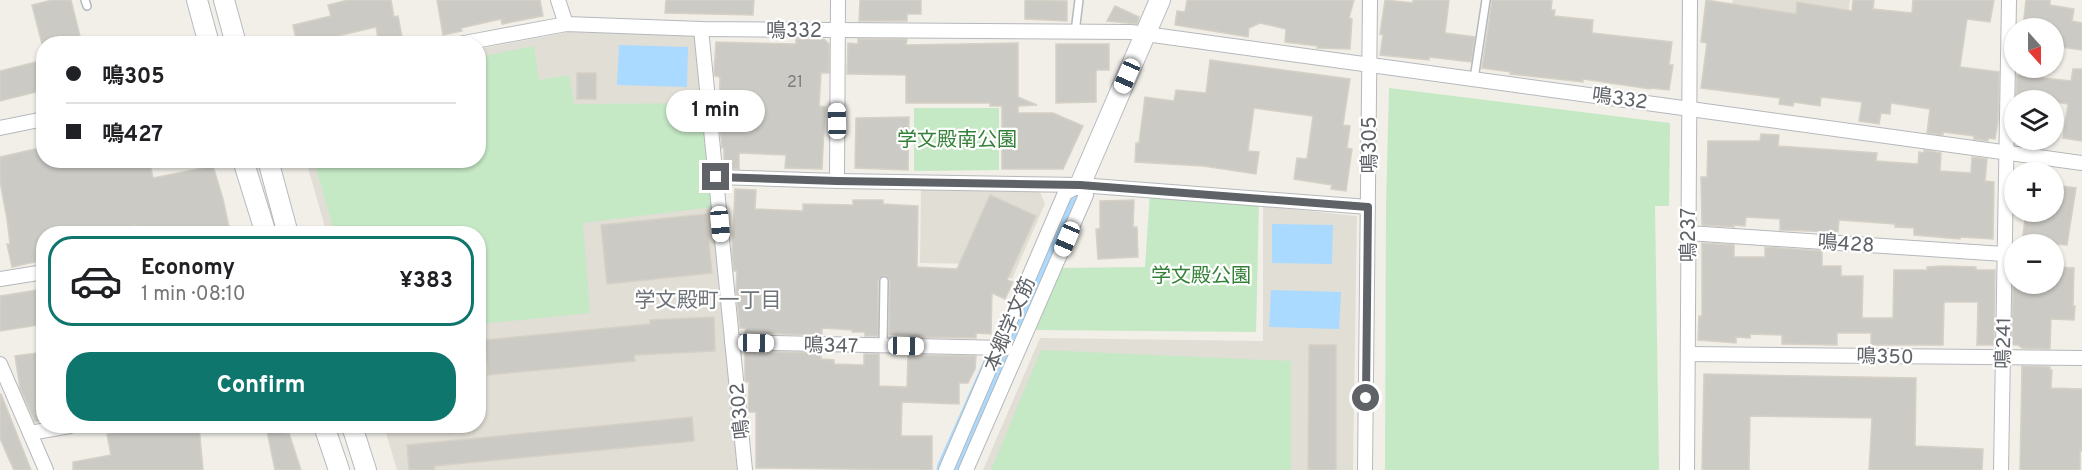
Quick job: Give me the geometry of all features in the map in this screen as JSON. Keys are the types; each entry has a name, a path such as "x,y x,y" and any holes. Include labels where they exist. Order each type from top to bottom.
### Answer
{"street":[{"path":"197,0 206,36"},
{"path":"224,0 234,36"},
{"path":"558,0 566,24"},
{"path":"837,181 838,0"},
{"name":"本郷学文筋","path":"966,470 1065,193 1080,185 1160,0"},
{"name":"鳴305","path":"1365,470 1370,0"},
{"name":"鳴237","path":"1687,470 1690,0"},
{"name":"鳴241","path":"2004,234 2009,0"},
{"name":"鳴332","path":"486,39 566,24 701,29 1145,33 2082,163"},
{"name":"鳴302","path":"701,29 745,470"},
{"path":"0,128 36,121"},
{"path":"245,168 263,226"},
{"path":"270,168 286,226"},
{"path":"716,177 1080,185 1368,207"},
{"name":"本郷学文筋","path":"946,470 1086,195 1080,185"},
{"name":"鳴428","path":"1688,233 2004,254"},
{"name":"鳴241","path":"2001,470 2004,254"},
{"path":"0,279 36,273"},
{"name":"鳴347","path":"732,342 1009,348"},
{"name":"鳴350","path":"1688,354 2082,358"},
{"path":"0,365 46,470"},
{"path":"30,433 36,432"},
{"path":"326,433 339,470"},
{"path":"354,433 366,470"}],"lane":[{"path":"1075,32 1079,0"},
{"path":"1474,79 1486,0"},
{"path":"883,346 884,281"}],"shaded area":[{"path":"1733,0 1850,0 1842,59 1729,41"},
{"path":"568,32 697,33 739,470 397,470 386,433 486,433 486,226 325,226 308,168 486,168 486,48"},
{"path":"921,190 1040,192 1045,204 1012,279 979,264 920,263"},
{"path":"1263,206 1357,216 1353,470 983,470 1040,338 1263,341"}],"green space":[{"path":"534,46 539,80 569,75 574,104 705,103 712,207 583,223 590,313 486,323 486,226 333,226 316,168 486,168 486,56"},
{"path":"1389,88 1670,123 1669,206 1655,206 1659,470 1385,470"},
{"name":"学文殿南公園","path":"914,108 999,108 999,170 914,171"},
{"name":"学文殿公園","path":"1150,192 1259,202 1256,332 1036,330 1061,268 1145,267"},
{"path":"1041,350 1291,361 1291,470 991,470"}],"water":[{"path":"619,45 688,47 687,87 617,85"},
{"path":"1272,224 1333,225 1332,264 1272,263"},
{"path":"1271,290 1341,292 1339,329 1269,327"}],"building":[{"path":"52,0 71,0 80,36 40,36 32,5"},
{"path":"348,0 391,0 394,17 398,16 402,36 378,36 376,27 338,36 295,36 293,25 331,16 328,5"},
{"path":"437,0 540,0 543,16 502,24 501,19 461,28 462,31 443,35"},
{"path":"666,0 754,0 753,15 665,13"},
{"path":"860,0 921,0 921,14 907,14 907,21 859,21"},
{"path":"1025,0 1067,1 1067,21 1025,19"},
{"path":"1187,0 1354,0 1349,18 1352,19 1350,49 1317,48 1318,46 1285,42 1286,29 1260,23 1249,28 1248,37 1175,25 1177,11 1185,12"},
{"path":"1385,0 1413,3 1413,0 1449,0 1445,33 1475,37 1471,62 1380,55 1383,35 1380,34"},
{"path":"1492,0 1552,0 1551,10 1555,10 1554,16 1593,20 1592,33 1672,42 1669,65 1673,65 1669,90 1583,79 1583,82 1510,74 1511,72 1482,68"},
{"path":"1706,0 1796,14 1797,2 1852,11 1853,0 1874,0 1873,9 1912,13 1913,0 1994,0 1990,22 1967,19 1960,67 1999,72 1998,121 1995,139 1988,138 1988,141 1974,139 1974,136 1943,132 1943,135 1927,133 1930,109 1891,103 1890,114 1881,113 1879,124 1859,121 1862,102 1821,97 1820,106 1794,102 1793,106 1779,104 1780,98 1701,88 1707,43 1701,42"},
{"path":"2026,0 2050,0 2050,5 2074,9 2072,21 2082,23 2082,50 2064,47 2064,18 2024,18"},
{"path":"1115,6 1139,17 1137,24 1107,21"},
{"path":"796,39 824,39 829,44 829,73 821,73 819,106 825,107 822,169 785,168 786,155 739,153 739,169 724,168 724,148 722,148 719,114 720,77 715,76 714,72 716,42 796,44"},
{"path":"858,39 907,39 906,45 1018,43 1018,97 1037,105 1018,106 1018,113 1053,113 1083,126 1063,169 1002,169 1002,106 990,106 990,103 906,103 906,75 847,74 848,43 858,44"},
{"path":"1056,44 1109,44 1109,70 1096,70 1096,102 1056,103"},
{"path":"1210,60 1350,79 1343,125 1350,126 1347,148 1352,149 1346,191 1331,189 1332,185 1294,179 1297,158 1307,159 1313,116 1254,108 1248,151 1259,152 1256,174 1203,166 1135,162 1136,143 1139,143 1145,97 1174,101 1176,90 1206,93"},
{"path":"36,62 36,92 0,101 0,71"},
{"path":"2073,69 2082,69 2082,141 2064,138 2068,104 2064,103 2064,90 2016,90 2017,78 2071,81"},
{"path":"577,73 596,73 596,99 577,99"},
{"path":"909,117 908,170 855,168 856,118"},
{"path":"1761,134 1779,135 1778,146 1877,153 1876,161 1918,164 1919,152 1924,153 1924,150 1941,153 1940,171 1971,173 1972,157 1987,159 1985,181 1994,182 1993,239 1914,235 1914,228 1895,227 1895,224 1839,220 1838,232 1780,230 1780,219 1746,217 1745,226 1702,225 1701,177 1707,177 1708,141 1760,141"},
{"path":"36,149 36,168 151,168 153,178 214,168 229,226 36,226 36,262 12,267 0,181 0,157"},
{"path":"2064,186 2076,188 2067,245 2064,245 2064,234 2023,234 2025,222 2064,222"},
{"path":"735,189 756,190 755,209 803,211 803,204 853,205 853,200 883,200 883,204 918,206 917,267 957,269 990,195 1036,216 1007,280 1013,282 1005,299 992,293 991,334 976,333 976,338 909,337 909,335 889,334 890,281 884,275 878,281 878,336 865,336 865,332 852,332 852,330 822,328 822,335 745,333 746,328 740,328 736,291 737,271 734,271 732,252"},
{"path":"1134,200 1133,227 1137,227 1138,257 1098,259 1096,229 1100,229 1100,201"},
{"path":"706,214 712,273 607,284 601,225"},
{"path":"1702,243 1734,245 1734,257 1765,257 1765,247 1822,251 1822,266 1841,266 1841,276 1863,276 1862,318 1893,318 1894,270 1927,270 1927,267 1941,266 1995,270 1994,345 1977,345 1978,302 1944,302 1943,345 1871,345 1871,333 1837,333 1837,345 1782,344 1782,335 1750,334 1750,338 1736,337 1736,343 1698,340 1699,316 1702,316"},
{"path":"2064,268 2074,268 2074,320 2051,319 2050,349 2022,348 2012,345 2013,294 2064,294"},
{"path":"36,290 36,325 0,331 0,296"},
{"path":"714,317 715,351 634,355 635,361 488,375 486,340 650,324 650,320"},
{"path":"1309,345 1336,345 1336,470 1308,470"},
{"path":"745,351 821,353 821,359 834,360 834,364 864,365 864,354 879,354 879,386 907,387 908,355 976,356 975,369 968,383 959,383 959,404 902,402 901,436 932,436 932,470 756,468 756,412 748,412 749,382 745,382"},
{"path":"36,353 36,422 20,388 15,356"},
{"path":"2022,366 2050,367 2052,370 2051,388 2082,389 2080,470 2020,470"},
{"path":"1704,374 1916,378 1915,446 1983,449 1982,470 1869,470 1872,418 1750,416 1749,470 1702,470"},
{"path":"0,394 31,470 14,470 0,438"},
{"path":"692,417 694,441 434,466 435,470 409,470 407,445"},
{"path":"200,433 203,470 73,470 73,462 111,455 107,434"},
{"path":"267,433 289,433 301,470 275,470"}],"waterway":[{"path":"953,470 1074,198"}],"district":[{"name":"学文殿町一丁目","path":"708,300"}],"route":[{"path":"716,177 1080,185 1368,207 1366,398"}]}
